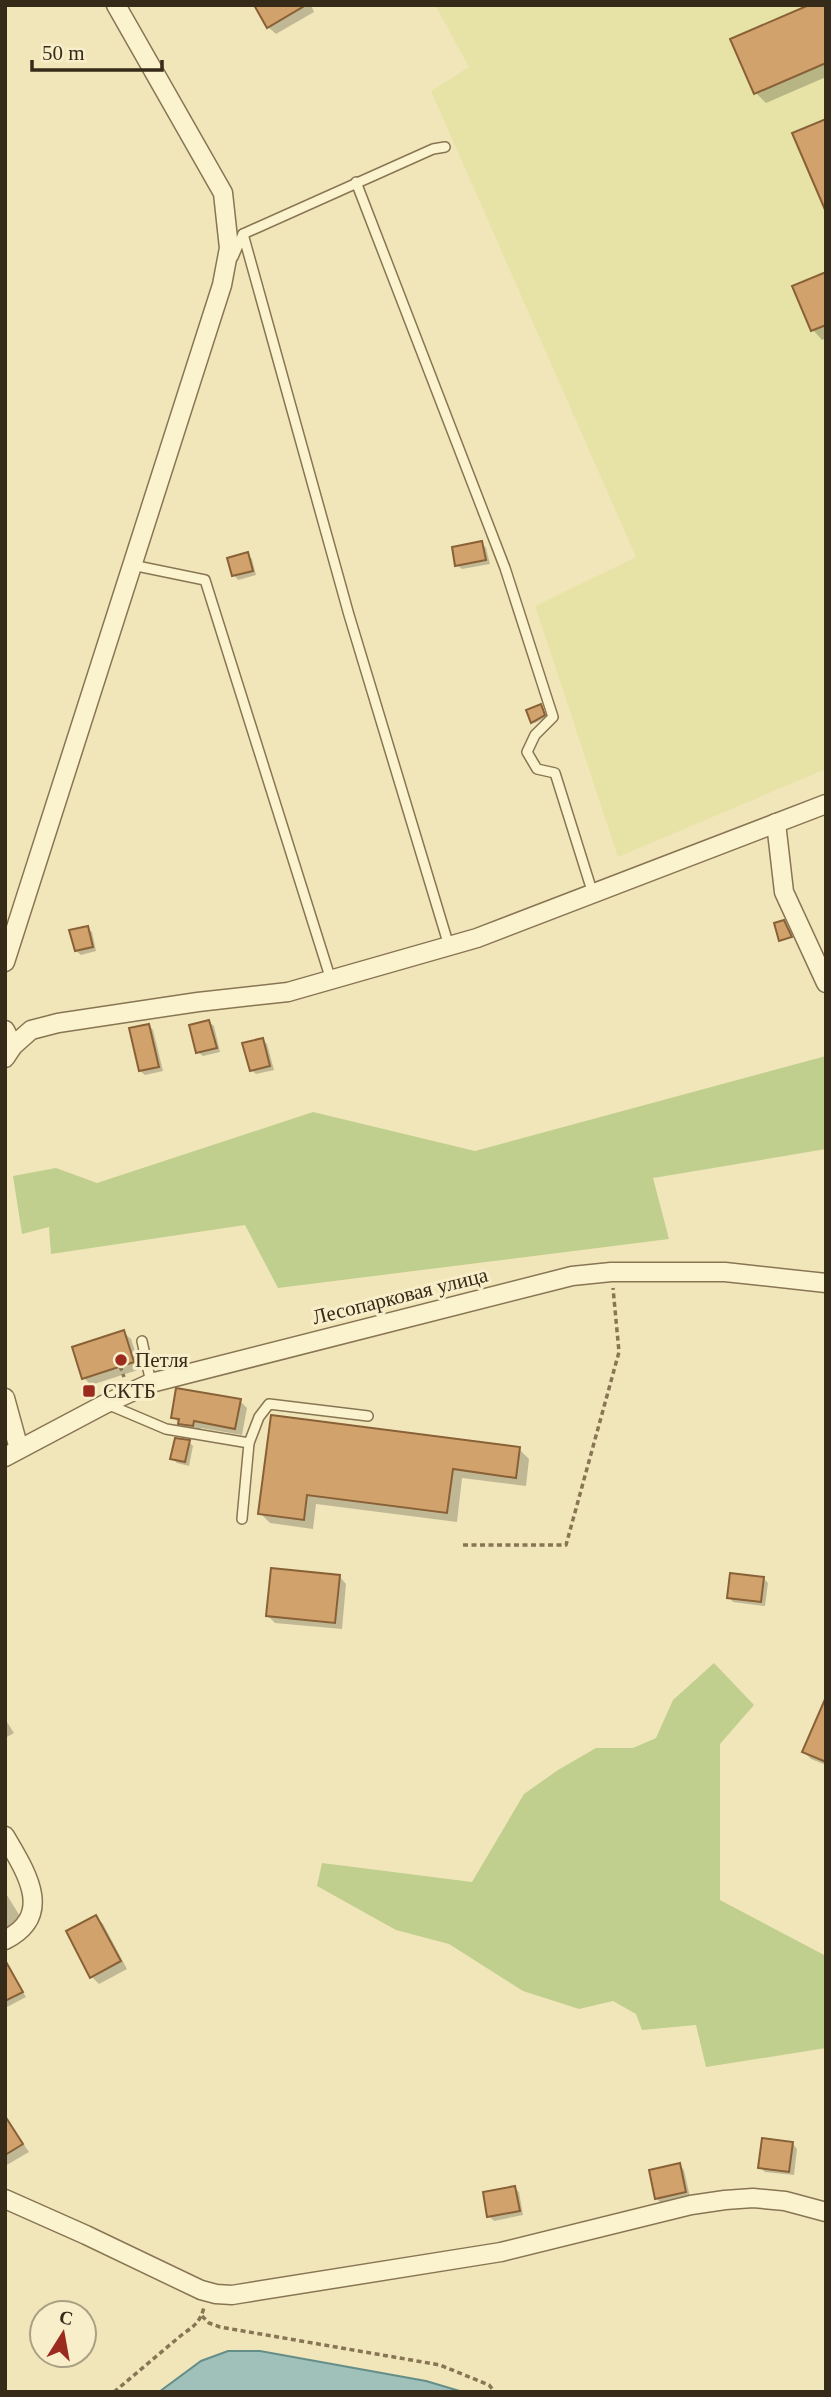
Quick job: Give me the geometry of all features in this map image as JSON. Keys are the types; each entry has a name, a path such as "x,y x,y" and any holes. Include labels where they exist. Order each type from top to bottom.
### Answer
{"street":[{"path":"5,962 222,285 229,248 223,192 116,5"},
{"path":"8,1045 31,1030 58,1023 198,1002 288,992 477,938 826,804"},
{"path":"776,823 783,892 826,983"},
{"name":"Лесопарковая улица","path":"12,1453 151,1383 572,1276 611,1272 725,1272 826,1283"},
{"path":"5,1398 12,1453"},
{"path":"5,1836 29,1884 33,1907 30,1922 11,1937"},
{"path":"5,2199 208,2292 232,2295 501,2252 691,2205 725,2200 753,2198 785,2201 826,2212"}],"lane":[{"path":"222,285 243,234 356,182 433,149 445,147"},
{"path":"356,182 505,568 553,717 535,735 527,752 537,769 555,773 593,894"},
{"path":"243,234 349,615 449,946"},
{"path":"132,565 205,580 331,979"},
{"path":"142,1341 151,1383"},
{"path":"106,1404 166,1429 249,1443"},
{"path":"242,1519 249,1443 259,1418 269,1404 368,1416"}],"path":[{"path":"463,1545 566,1545 619,1352 611,1272"},
{"path":"114,2392 195,2326 202,2316 208,2292"},
{"path":"202,2316 209,2323 220,2327 440,2365 489,2385 495,2392"}],"shaded area":[{"path":"435,5 826,5 826,769 618,857 535,606 636,557 431,91 469,67"}],"green space":[{"path":"826,1056 826,1149 653,1178 669,1239 278,1288 245,1225 51,1254 49,1227 22,1234 13,1176 56,1168 97,1183 313,1112 475,1151"},
{"path":"714,1663 754,1705 720,1744 720,1900 826,1956 826,2048 706,2067 696,2025 642,2030 636,2014 613,2001 579,2009 523,1991 449,1944 396,1930 317,1886 322,1863 472,1882 524,1794 596,1748 633,1748 656,1738 673,1700"}],"water":[{"path":"228,2351 260,2351 426,2381 463,2392 159,2392 201,2361"}],"building":[{"path":"254,5 306,5 267,28"},
{"path":"809,5 826,5 826,63 754,94 730,39"},
{"path":"826,119 826,212 792,133"},
{"path":"826,272 826,325 811,331 792,286"},
{"path":"482,541 486,560 455,566 452,547"},
{"path":"248,552 253,571 232,576 227,558"},
{"path":"541,704 545,715 531,723 526,710"},
{"path":"784,920 792,937 779,941 774,923"},
{"path":"88,926 93,947 75,951 69,930"},
{"path":"209,1020 217,1048 196,1053 189,1025"},
{"path":"149,1024 159,1067 139,1071 129,1028"},
{"path":"263,1038 270,1066 250,1071 242,1043"},
{"path":"124,1330 134,1362 82,1379 72,1347"},
{"path":"176,1388 241,1399 235,1429 194,1421 193,1426 178,1424 179,1419 171,1418"},
{"path":"271,1415 520,1447 516,1478 453,1469 447,1513 307,1495 304,1520 258,1514"},
{"path":"175,1438 190,1440 185,1462 170,1459"},
{"path":"271,1568 340,1575 335,1623 266,1616"},
{"path":"730,1573 764,1577 761,1602 727,1598"},
{"path":"826,1697 826,1762 802,1752"},
{"path":"96,1915 121,1961 90,1978 66,1931"},
{"path":"5,1960 23,1992 5,2001"},
{"path":"5,2116 23,2144 5,2155"},
{"path":"762,2138 793,2142 789,2172 758,2168"},
{"path":"680,2163 686,2192 655,2199 649,2170"},
{"path":"515,2186 520,2211 487,2217 483,2192"}],"place":[{"name":"Петля","path":"121,1360"},
{"name":"СКТБ","path":"89,1391"}]}
